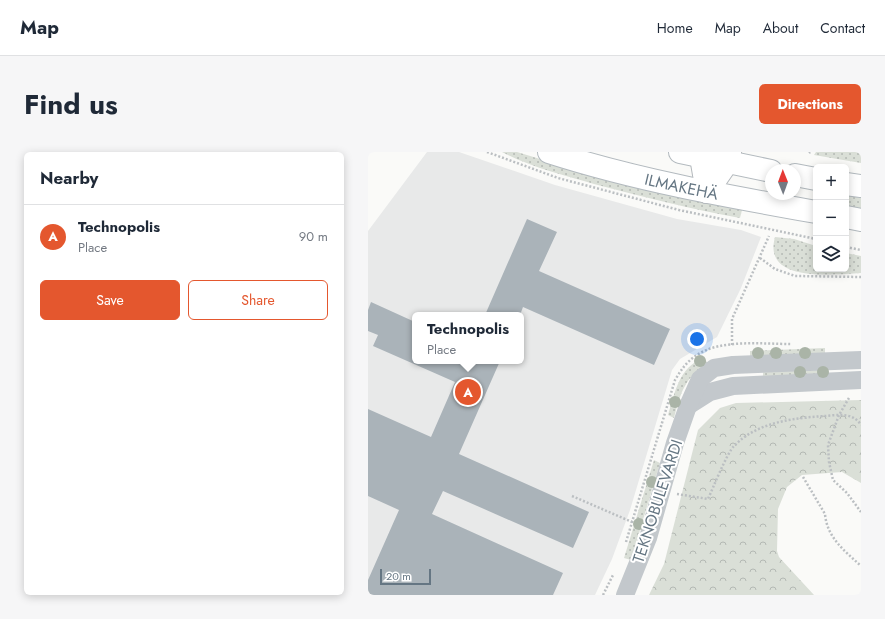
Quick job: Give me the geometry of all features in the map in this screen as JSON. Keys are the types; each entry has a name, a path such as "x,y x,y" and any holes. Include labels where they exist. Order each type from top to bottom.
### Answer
{"main road":[{"name":"ILMAKEHÄ","path":"549,152 585,163 707,192 813,211"},
{"name":"ILMAKEHÄ","path":"694,154 729,158 765,169"},
{"path":"694,154 707,192"},
{"path":"707,192 729,158"},
{"path":"801,176 813,178"},
{"path":"849,184 861,186"},
{"path":"849,218 861,220"}],"street":[{"name":"TEKNOBULEVARDI","path":"625,595 648,538 675,443 688,406 700,379 714,368 733,365 861,360"},
{"path":"688,406 710,392 733,386 856,387"}],"path":[{"path":"733,365 732,319 769,236"},
{"path":"849,248 861,250"},
{"path":"760,258 775,269 795,276 861,277"},
{"path":"856,387 840,415 828,445 829,462 833,480 846,493 861,512"},
{"path":"676,494 708,499 733,447 754,431 793,418 840,415 847,415 858,420 861,425"},
{"path":"803,477 825,514 826,521 836,544 861,566"},
{"path":"674,501 678,488"},
{"path":"572,496 632,522"}],"shaded area":[{"path":"427,152 459,152 555,185 677,219 741,230 761,237 741,288 717,337 680,359 672,370 630,510 612,559 595,595 368,595 368,231"}],"green space":[{"path":"502,152 517,152 573,169 742,210 740,218 703,211 594,184 535,166"},
{"path":"816,152 861,152 861,163 814,155"},
{"path":"849,196 861,198 861,211 849,209"},
{"path":"775,237 794,239 813,245 813,272 849,272 849,254 861,256 861,273 803,273 790,269 779,263 774,252"},
{"path":"825,348 825,355 750,358 750,351"},
{"path":"704,357 708,365 700,369 689,380 681,394 674,418 668,415 676,389 683,374 695,362"},
{"path":"828,368 828,376 763,378 763,371"},
{"path":"861,400 861,483 842,472 802,475 787,487 778,509 777,551 779,557 814,595 649,595 664,564 698,430 720,408 736,403"},
{"path":"654,460 660,463 631,560 624,558"}],"building":[{"path":"527,219 557,232 539,271 670,329 654,365 523,307 521,312 486,312"},
{"path":"371,302 412,321 412,363 373,346 378,335 368,331 368,310"},
{"path":"414,364 499,364 459,454 589,512 573,548 443,491 432,514 563,573 553,595 368,595 368,580 399,510 368,496 368,409 431,437 455,382"}],"place":[{"name":"Technopolis","path":"468,392"}]}
